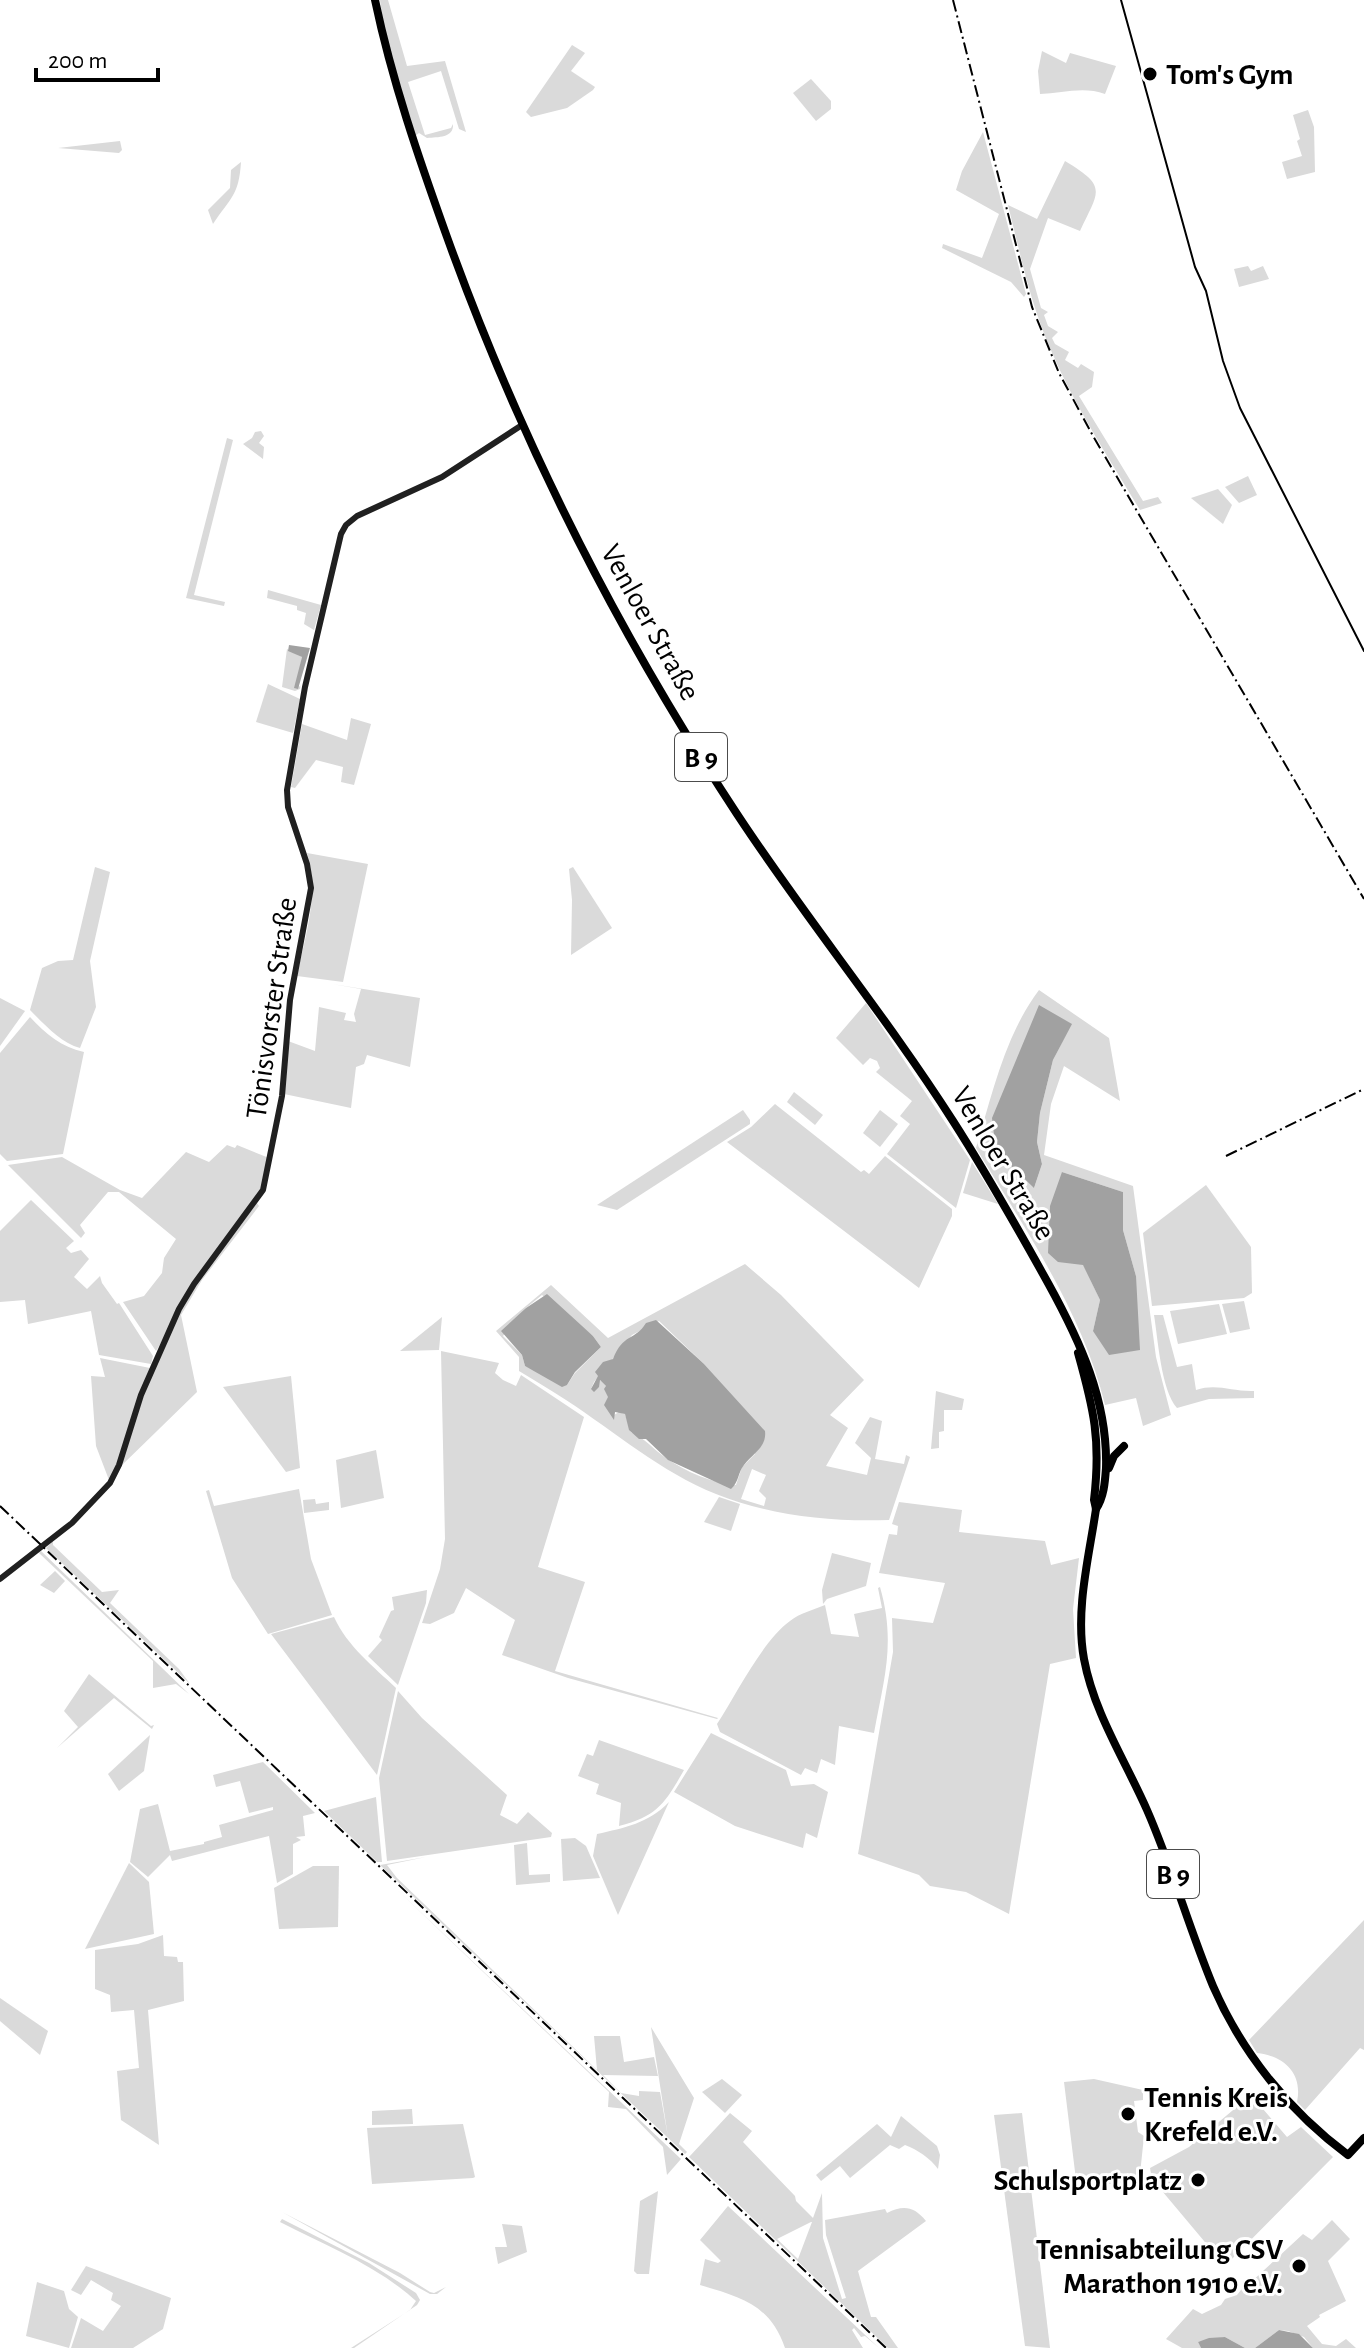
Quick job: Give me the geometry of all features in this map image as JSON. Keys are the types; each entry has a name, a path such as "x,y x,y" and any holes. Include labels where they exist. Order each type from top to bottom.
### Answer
{"main road":[{"name":"Venloer Straße","path":"375,0 395,81 465,287 522,425 571,527 650,675 766,858 868,997 954,1122 1022,1236 1073,1333 1102,1444"},
{"name":"Tönisvorster Straße","path":"0,1579 87,1510 113,1479 141,1395 179,1309 255,1203 265,1184 282,1096 290,1000 311,888 307,864 288,807 287,790 305,687 341,534 357,516 442,477 522,425"},
{"name":"B 9","path":"1096,1509 1101,1501 1105,1480 1102,1444"},
{"name":"B 9","path":"1102,1444 1082,1600 1081,1635 1096,1704 1147,1809 1213,1985 1251,2056 1288,2103 1348,2155 1364,2138"},
{"path":"1105,1480 1114,1456 1124,1446"}],"shaded area":[{"path":"380,0 388,0 407,66 445,61 466,132 459,129 441,71 408,82 425,135 451,128 453,124 453,129 440,137 427,138 419,133 415,136 384,30"},
{"path":"572,45 585,53 571,71 595,87 567,108 531,117 526,112"},
{"path":"1042,51 1066,63 1070,53 1116,66 1105,94 1081,90 1040,94 1038,71"},
{"path":"811,79 831,101 831,109 816,121 793,93"},
{"path":"1308,110 1314,127 1315,172 1287,179 1282,162 1302,156 1293,115"},
{"path":"983,132 1026,294 1024,297 1011,282 942,248 943,244 982,258 999,214 956,190 962,171"},
{"path":"120,141 122,150 119,153 58,148"},
{"path":"1065,161 1094,184 1095,198 1080,231 1048,218 1030,269 1041,308 1048,312 1044,315 1048,326 1058,332 1052,338 1055,344 1069,352 1065,360 1078,368 1081,364 1094,372 1092,387 1079,396 1143,501 1158,497 1162,503 1140,510 1059,369 1031,295 1008,205 1037,219"},
{"path":"241,162 236,190 213,224 208,210 230,188 231,170"},
{"path":"1248,266 1251,271 1263,266 1269,279 1239,287 1234,269"},
{"path":"261,431 264,436 259,443 264,447 263,459 243,444 255,432"},
{"path":"227,438 233,440 194,595 225,602 224,606 186,598"},
{"path":"1248,476 1257,495 1239,503 1225,487"},
{"path":"1218,489 1232,505 1223,524 1191,498"},
{"path":"268,590 321,605 314,630 304,624 306,613 297,610 297,606 267,598"},
{"path":"289,645 310,648 298,689 294,688 302,657 288,651"},
{"path":"287,649 302,657 297,683 300,687 301,684 300,689 295,691 282,687"},
{"path":"268,684 300,699 293,733 256,722"},
{"path":"351,718 371,724 354,785 341,782 343,767 316,760 295,788 291,787 302,724 347,740"},
{"path":"307,853 368,864 343,982 297,976 312,899"},
{"path":"95,867 110,872 90,961 96,1007 80,1048 60,1037 30,1010 42,968 58,961 73,960"},
{"path":"573,867 612,928 571,955 569,869"},
{"path":"332,984 420,998 410,1067 367,1055 364,1064 356,1067 351,1108 284,1094 288,1041 315,1051 319,1007 346,1013 344,1020 356,1022 354,1014 361,989"},
{"path":"1039,990 1109,1038 1120,1101 1064,1066 1051,1104 1044,1155 1133,1186 1156,1357 1171,1415 1143,1426 1136,1398 1105,1405 1082,1337 1051,1272 976,1148 1008,1046","holes":["1039,1006 1071,1024 1053,1060 1040,1113 1037,1142 1042,1164 1034,1188","1062,1172 1123,1192 1123,1230 1136,1276 1093,1331 1100,1300 1083,1264"]},
{"path":"0,998 25,1011 0,1046"},
{"path":"866,1003 970,1160 956,1208 887,1154 910,1124 900,1116 912,1101 876,1072 880,1068 877,1061 870,1058 863,1065 836,1038"},
{"path":"1039,1005 1072,1024 1053,1060 1040,1113 1037,1142 1042,1164 1034,1188 996,1151 992,1118"},
{"path":"30,1017 54,1039 84,1052 63,1154 7,1161 0,1154 0,1053"},
{"path":"794,1092 823,1115 815,1125 787,1102"},
{"path":"775,1104 861,1172 864,1170 869,1174 885,1156 952,1209 952,1216 919,1288 727,1142 751,1127"},
{"path":"743,1110 750,1124 617,1210 597,1205"},
{"path":"880,1110 898,1124 880,1147 863,1133"},
{"path":"227,1145 235,1148 237,1145 269,1158 261,1189 217,1250 156,1351 123,1302 144,1296 162,1273 164,1258 176,1239 119,1192 108,1192 80,1225 85,1233 81,1238 8,1165 62,1157 120,1190 142,1198 186,1152 209,1162"},
{"path":"972,1162 998,1204 963,1193"},
{"path":"1062,1172 1123,1192 1123,1230 1136,1276 1140,1350 1109,1355 1093,1331 1100,1300 1083,1265 1058,1262 1048,1253 1050,1206"},
{"path":"1206,1185 1251,1247 1252,1293 1244,1298 1152,1306 1143,1233"},
{"path":"31,1200 74,1241 66,1248 71,1253 81,1250 89,1259 74,1277 87,1289 100,1276 153,1356 151,1364 99,1355 91,1311 28,1324 25,1300 0,1302 0,1231"},
{"path":"257,1203 259,1206 202,1280 181,1315 197,1392 119,1468 151,1375 171,1329 202,1276"},
{"path":"745,1264 781,1295 864,1380 830,1415 848,1428 826,1466 867,1475 871,1458 855,1443 870,1417 882,1421 875,1459 904,1464 906,1455 910,1457 889,1520 845,1520 780,1512 737,1502 696,1485 657,1463 519,1371 519,1357 496,1331 551,1285 608,1338","holes":["542,1295 593,1336 601,1347 567,1385 525,1366 522,1355 503,1336 526,1308","659,1321 703,1363 755,1454 742,1467 736,1485 700,1476 666,1458 631,1432 625,1414 619,1412 614,1415 606,1386 599,1379 591,1389 632,1335","752,1469 766,1475 759,1491 766,1498 764,1506 741,1499"]},
{"path":"547,1294 601,1347 562,1387 525,1366 522,1355 501,1331"},
{"path":"1244,1301 1250,1329 1230,1333 1222,1304"},
{"path":"1219,1304 1227,1334 1178,1344 1170,1311"},
{"path":"1154,1315 1163,1315 1177,1367 1192,1364 1196,1390 1211,1387 1254,1391 1254,1398 1209,1399 1177,1408 1164,1377"},
{"path":"442,1317 439,1350 400,1351"},
{"path":"656,1320 703,1363 765,1431 762,1446 742,1468 731,1489 668,1460 646,1439 639,1439 629,1430 625,1414 615,1412 614,1420 604,1405 608,1397 604,1389 606,1386 600,1380 594,1392 591,1389 598,1376 595,1372 603,1362 613,1359 621,1345 646,1323"},
{"path":"441,1351 499,1363 495,1373 503,1380 516,1386 521,1375 584,1417 538,1567 585,1582 555,1671 717,1719 568,1678 502,1655 515,1620 466,1588 454,1613 430,1624 422,1623 440,1569 445,1539"},
{"path":"100,1358 150,1368 109,1480 96,1446 91,1376 105,1377"},
{"path":"291,1376 300,1468 286,1472 223,1387"},
{"path":"936,1391 964,1399 962,1410 944,1410 944,1431 939,1432 939,1448 931,1449"},
{"path":"376,1450 384,1498 341,1508 336,1460"},
{"path":"299,1489 311,1559 332,1615 268,1634 232,1578 206,1491 209,1490 214,1506"},
{"path":"719,1497 740,1504 731,1531 704,1522"},
{"path":"315,1499 316,1504 329,1502 329,1510 304,1513 303,1500"},
{"path":"899,1502 962,1510 959,1532 1045,1541 1051,1565 1079,1558 1073,1609 1076,1658 1050,1664 1009,1914 966,1892 930,1886 919,1875 858,1854 893,1652 892,1618 933,1623 945,1583 879,1573 889,1534 897,1535 898,1526 892,1524"},
{"path":"53,1541 53,1545 102,1592 119,1590 110,1603 179,1669 190,1684 46,1548"},
{"path":"41,1551 189,1694 176,1684 153,1688 153,1661 39,1553"},
{"path":"832,1553 871,1563 866,1586 827,1599 823,1604 822,1590"},
{"path":"55,1571 65,1581 54,1593 40,1585"},
{"path":"880,1587 888,1643 874,1733 839,1726 835,1765 821,1759 817,1773 805,1768 801,1775 720,1732 717,1724 760,1654 780,1630 798,1616 825,1605 831,1634 859,1637 854,1614 882,1608"},
{"path":"427,1590 426,1603 398,1685 368,1656 382,1640 379,1637 394,1610 392,1597"},
{"path":"334,1617 354,1647 396,1688 377,1775 271,1634"},
{"path":"89,1674 151,1726 154,1725 152,1729 114,1698 57,1748 78,1727 64,1711"},
{"path":"398,1691 422,1718 507,1795 500,1815 517,1824 528,1812 552,1833 551,1837 387,1861 379,1778"},
{"path":"711,1733 786,1770 791,1786 814,1784 828,1792 817,1838 806,1833 803,1848 735,1826 674,1792"},
{"path":"150,1735 144,1771 119,1791 108,1774"},
{"path":"599,1740 684,1770 652,1813 619,1826 621,1803 596,1794 599,1784 578,1776 587,1754 593,1756"},
{"path":"263,1762 315,1813 303,1816 305,1836 296,1837 301,1840 293,1844 293,1874 277,1883 269,1836 172,1861 170,1855 148,1877 130,1862 140,1809 158,1804 170,1851 222,1837 219,1825 273,1810 273,1807 249,1813 240,1781 216,1787 213,1775"},
{"path":"376,1797 382,1862 377,1862 324,1811"},
{"path":"669,1802 618,1915 593,1856 597,1834 645,1820"},
{"path":"575,1838 586,1846 600,1878 563,1881 561,1839"},
{"path":"527,1843 529,1875 550,1874 550,1882 516,1885 514,1845"},
{"path":"426,1857 387,1865 597,2070 594,2036 620,2036 624,2062 654,2057 658,2076 603,2075 621,2093 639,2096 639,2091 660,2092 668,2137 651,2027 694,2098 679,2144 687,2152 685,2154 380,1865"},
{"path":"129,1863 149,1882 154,1934 85,1949"},
{"path":"313,1866 339,1866 338,1927 279,1929 274,1888"},
{"path":"391,1884 681,2159 667,2175 663,2147 626,2109 608,2107 609,2092"},
{"path":"1364,1920 1364,2050 1360,2048 1305,2110 1297,2102 1297,2083 1289,2068 1275,2058 1257,2053 1249,2040"},
{"path":"163,1935 164,1956 177,1957 178,1962 183,1962 184,2001 148,2010 159,2145 121,2120 117,2071 139,2068 134,2010 111,2012 110,1995 95,1989 95,1950 138,1944"},
{"path":"0,1998 48,2031 40,2055 0,2021"},
{"path":"722,2079 742,2095 725,2113 702,2092"},
{"path":"1094,2079 1143,2090 1143,2100 1134,2101 1138,2132 1144,2136 1142,2180 1077,2188 1064,2082"},
{"name":"Schulsportplatz","path":"1251,2095 1287,2137 1301,2127 1333,2157 1225,2266 1152,2179 1150,2168 1189,2147"},
{"path":"412,2109 413,2124 372,2125 372,2111"},
{"path":"730,2113 752,2131 743,2142 813,2218 822,2193 823,2238 842,2299 846,2298 826,2235 825,2220 885,2209 887,2213 903,2208 922,2216 926,2221 858,2271 871,2317 876,2317 898,2348 888,2348 689,2157","holes":["812,2222 798,2259 777,2239"]},
{"path":"1022,2113 1050,2348 1025,2346 994,2115"},
{"path":"901,2116 937,2146 940,2155 938,2169 915,2149 905,2145 899,2149 890,2145 850,2178 840,2166 821,2181 816,2175 877,2124 891,2137"},
{"path":"463,2124 475,2177 372,2184 367,2128"},
{"path":"658,2191 649,2274 637,2274 634,2271 640,2201"},
{"path":"728,2206 879,2348 865,2336 861,2337 854,2328 852,2330 863,2348 785,2348 771,2321 752,2304 700,2285 705,2259 721,2261 700,2240"},
{"path":"282,2212 400,2273 430,2292 446,2287 437,2294 430,2294"},
{"path":"282,2219 369,2263 416,2293 420,2300 417,2305 410,2310 416,2301 401,2288 351,2257 280,2222"},
{"path":"1332,2220 1350,2239 1328,2261 1346,2301 1319,2315 1307,2326 1322,2344 1336,2346 1346,2339 1356,2348 1313,2348 1304,2337 1279,2330 1255,2348 1245,2348 1225,2337 1198,2342 1201,2348 1182,2348 1166,2339 1193,2309 1202,2314 1237,2295 1248,2281 1250,2283 1303,2234 1312,2240"},
{"path":"502,2224 522,2226 527,2252 498,2264 495,2247 507,2247"},
{"path":"86,2266 171,2298 163,2329 133,2348 71,2348 81,2318 103,2331 121,2306 111,2300 113,2293 91,2280 81,2295 71,2290"},
{"path":"37,2282 64,2291 69,2309 78,2317 69,2348 26,2336"},
{"path":"404,2314 354,2348 351,2348"},
{"path":"1279,2330 1299,2334 1313,2348 1255,2348"},
{"path":"1225,2337 1245,2348 1201,2348 1198,2342 1209,2338"}],"tram line":[{"path":"1121,0 1195,267 1206,291 1223,361 1240,408 1364,651"}],"railway":[{"path":"953,0 1032,307 1059,373 1364,899"},
{"path":"1226,1156 1364,1089"},
{"path":"0,1506 886,2348"}],"place":[{"name":"Tom's Gym","path":"1150,74"},
{"name":"Tennis Kreis Krefeld e.V.","path":"1128,2114"},
{"name":"Schulsportplatz","path":"1198,2180"},
{"name":"Tennisabteilung CSV Marathon 1910 e.V.","path":"1299,2266"}]}
